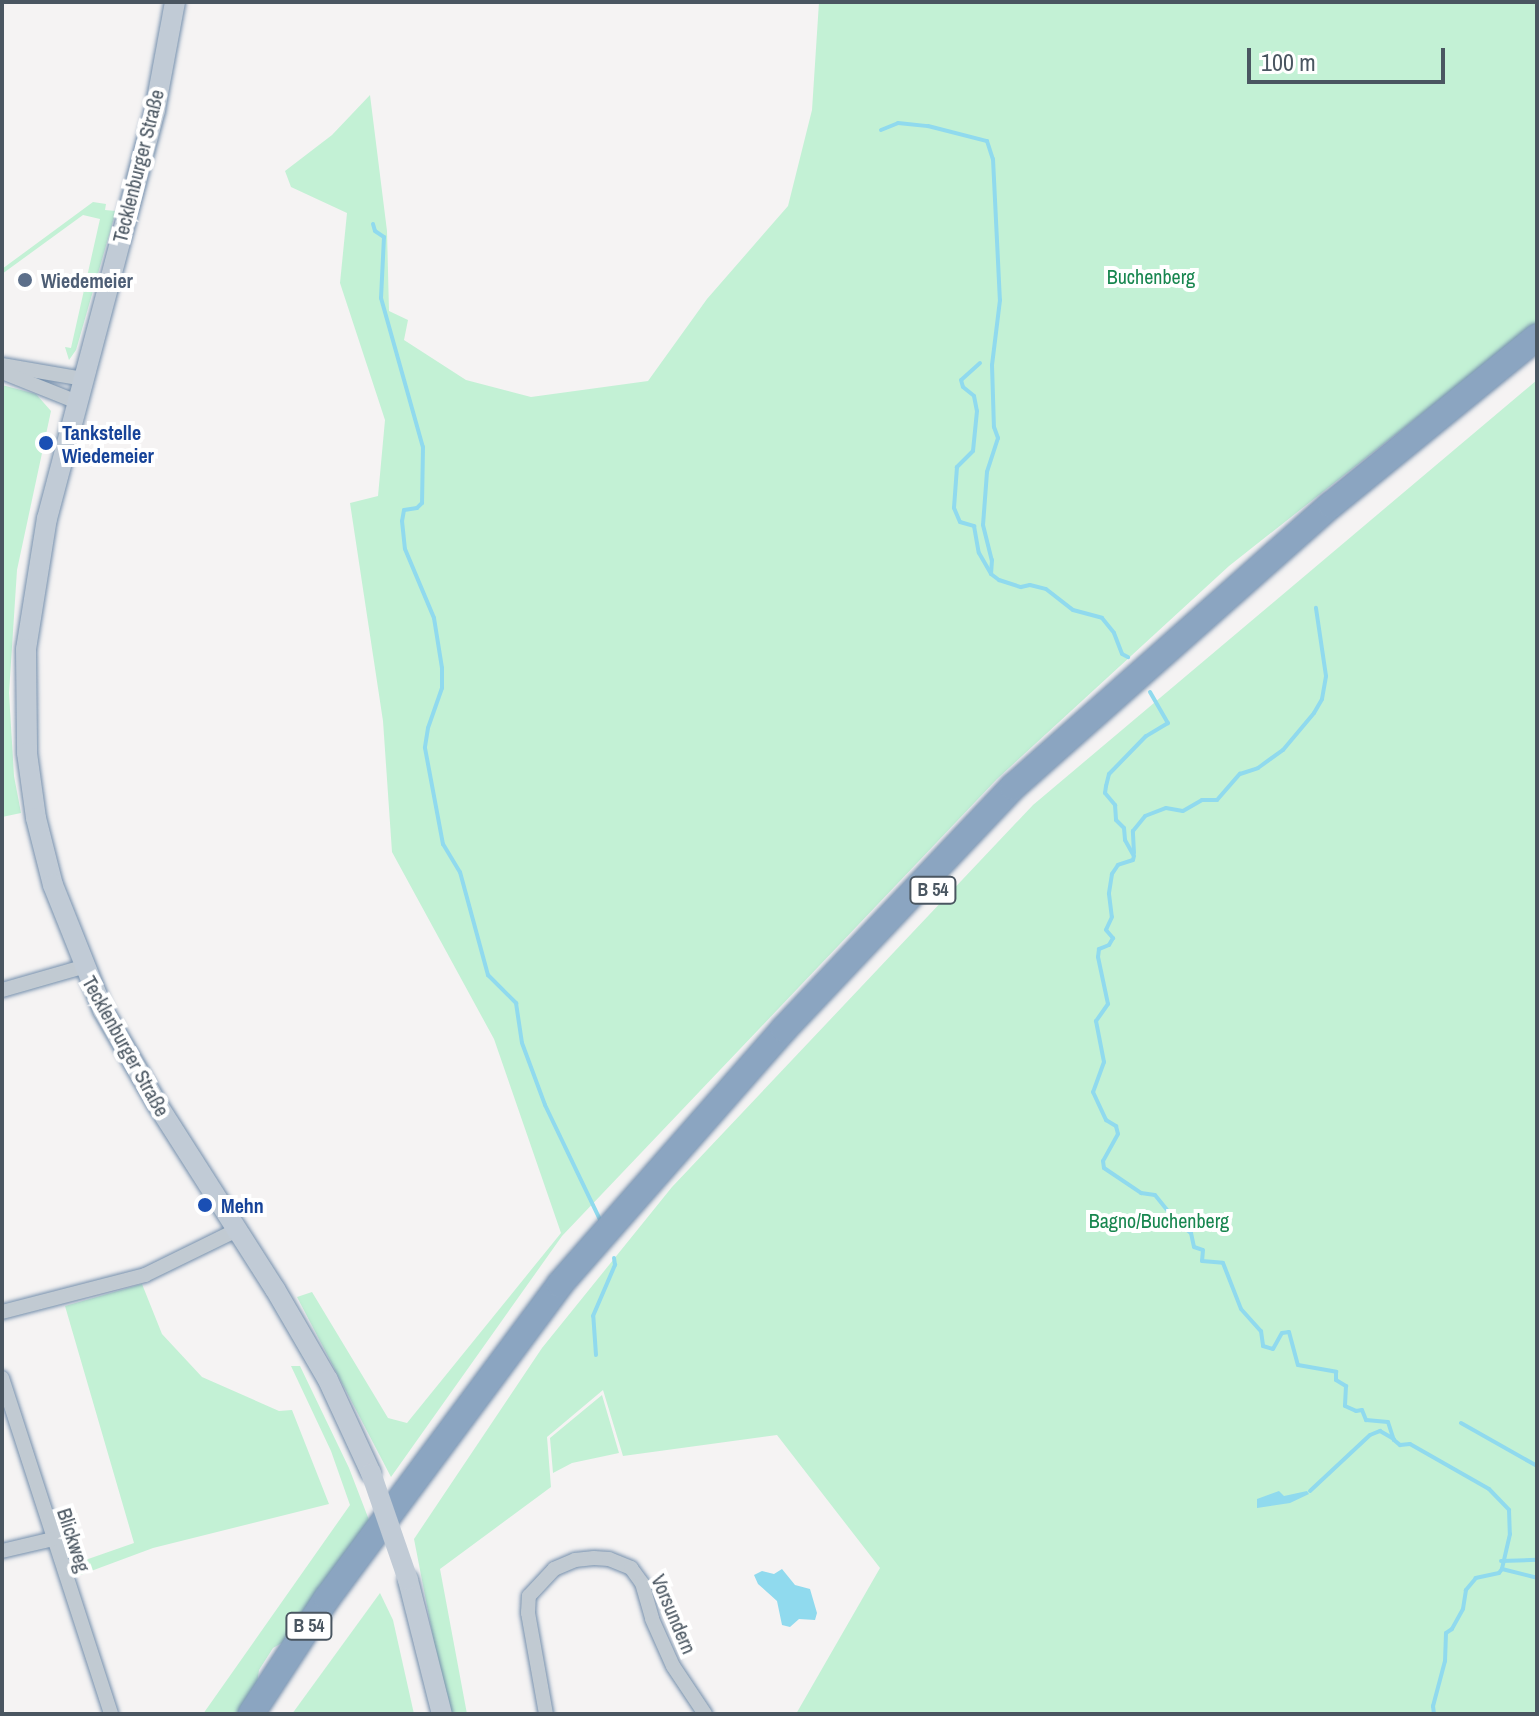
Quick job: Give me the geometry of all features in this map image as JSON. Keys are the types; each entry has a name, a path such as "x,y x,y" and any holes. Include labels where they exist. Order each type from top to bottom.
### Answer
{"highway":[{"name":"B 54","path":"251,1714 327,1598 560,1284 795,1018 1013,787 1331,505 1537,337"},
{"name":"B 54","path":"265,1714 337,1606 573,1292 795,1038 1011,806 1338,514 1537,358"}],"main road":[{"name":"Tecklenburger Straße","path":"175,2 155,110 47,518 26,649 27,753 36,818 50,872 83,967 157,1104 328,1380 371,1473 408,1580 442,1714"}],"street":[{"path":"2,365 83,379"},
{"path":"2,372 77,402"},
{"path":"2,990 83,967"},
{"path":"2,1312 145,1275 237,1230"},
{"name":"Blickweg","path":"2,1378 111,1714"},
{"path":"2,1551 53,1539"},
{"name":"Vorsundern","path":"546,1714 528,1613 529,1596 554,1569 594,1558 609,1559 631,1568 642,1583 652,1619 673,1666 705,1714"}],"green space":[{"name":"Buchenberg","path":"819,2 1537,2 1537,323 1229,566 997,779 562,1236 391,1477 297,1297 312,1292 388,1418 407,1423 561,1233 494,1039 392,852 383,721 350,503 378,496 385,420 340,283 347,213 291,187 285,171 332,135 370,95 387,231 389,311 408,320 404,340 466,380 531,397 648,381 707,299 788,206 812,110"},
{"path":"93,202 106,204 105,210 116,211 76,350 69,360 65,347 71,348 100,219 83,215 2,274 2,269"},
{"name":"Bagno/Buchenberg","path":"1537,380 1537,1714 796,1714 880,1568 777,1435 623,1456 603,1390 547,1437 551,1487 440,1569 467,1714 448,1714 414,1539 542,1348 672,1187 1033,805"},
{"path":"2,385 36,394 51,411 17,570 9,693 14,776 21,813 2,817"},
{"path":"142,1284 162,1334 202,1377 279,1411 292,1410 329,1504 153,1548 75,1577 71,1565 134,1543 65,1306"},
{"path":"291,1366 300,1366 349,1468 369,1520 287,1640 273,1648 259,1670 257,1684 237,1714 203,1714 350,1505 331,1451"},
{"path":"602,1395 619,1453 572,1463 553,1473 550,1438"},
{"path":"380,1593 393,1620 414,1714 292,1714"}],"water":[{"path":"1279,1491 1284,1496 1307,1491 1309,1494 1290,1503 1257,1508 1257,1499"},
{"path":"782,1569 795,1585 810,1589 817,1613 815,1620 799,1619 790,1627 782,1625 777,1601 758,1584 754,1575 762,1571 774,1574"}],"waterway":[{"path":"881,130 898,123 928,126 987,141 993,159 1000,300 992,365 994,427 998,438 987,472 983,525 992,560 991,574 1021,587 1030,585 1046,589 1073,610 1102,618 1114,633 1122,654 1128,657"},
{"path":"373,224 375,231 384,237 381,298 423,447 422,503 417,508 404,510 402,521 405,549 434,618 442,668 442,688 428,728 425,748 443,844 460,872 488,975 516,1003 522,1043 545,1105 601,1222"},
{"path":"980,363 961,380 963,387 974,396 977,411 973,451 957,467 954,508 960,522 974,526 979,553 991,574"},
{"path":"1134,853 1133,831 1145,816 1166,808 1183,811 1202,800 1217,800 1240,774 1258,768 1283,750 1314,713 1322,699 1326,676 1316,608"},
{"path":"1150,692 1168,723 1146,736 1109,774 1105,793 1115,805 1116,820 1124,828 1125,840 1134,856 1133,860 1118,865 1112,874 1109,894 1112,917 1106,930 1113,938 1109,945 1099,949 1098,957 1108,1004 1096,1021 1104,1062 1093,1092 1106,1120 1116,1126 1118,1134 1103,1161 1104,1168 1141,1193 1155,1195 1176,1221 1191,1233 1194,1247 1203,1250 1202,1261 1223,1263 1241,1309 1261,1331 1263,1346 1273,1349 1282,1333 1289,1332 1298,1365 1336,1372 1336,1380 1346,1386 1345,1406 1362,1410 1366,1420 1388,1422 1394,1440 1400,1445 1410,1444 1489,1489 1509,1510 1510,1534 1502,1569 1499,1573 1476,1578 1466,1590 1463,1609 1452,1629 1446,1633 1445,1661 1433,1706 1434,1714"},
{"path":"596,1355 593,1316 615,1265 614,1258"},
{"path":"1461,1423 1537,1466"},
{"path":"1310,1491 1370,1435 1380,1431 1394,1439"},
{"path":"1501,1561 1537,1560"},
{"path":"1502,1569 1537,1578"}],"place":[{"name":"Wiedemeier","path":"25,280"},
{"name":"Tankstelle Wiedemeier","path":"46,443"},
{"name":"Mehn","path":"205,1205"}]}
